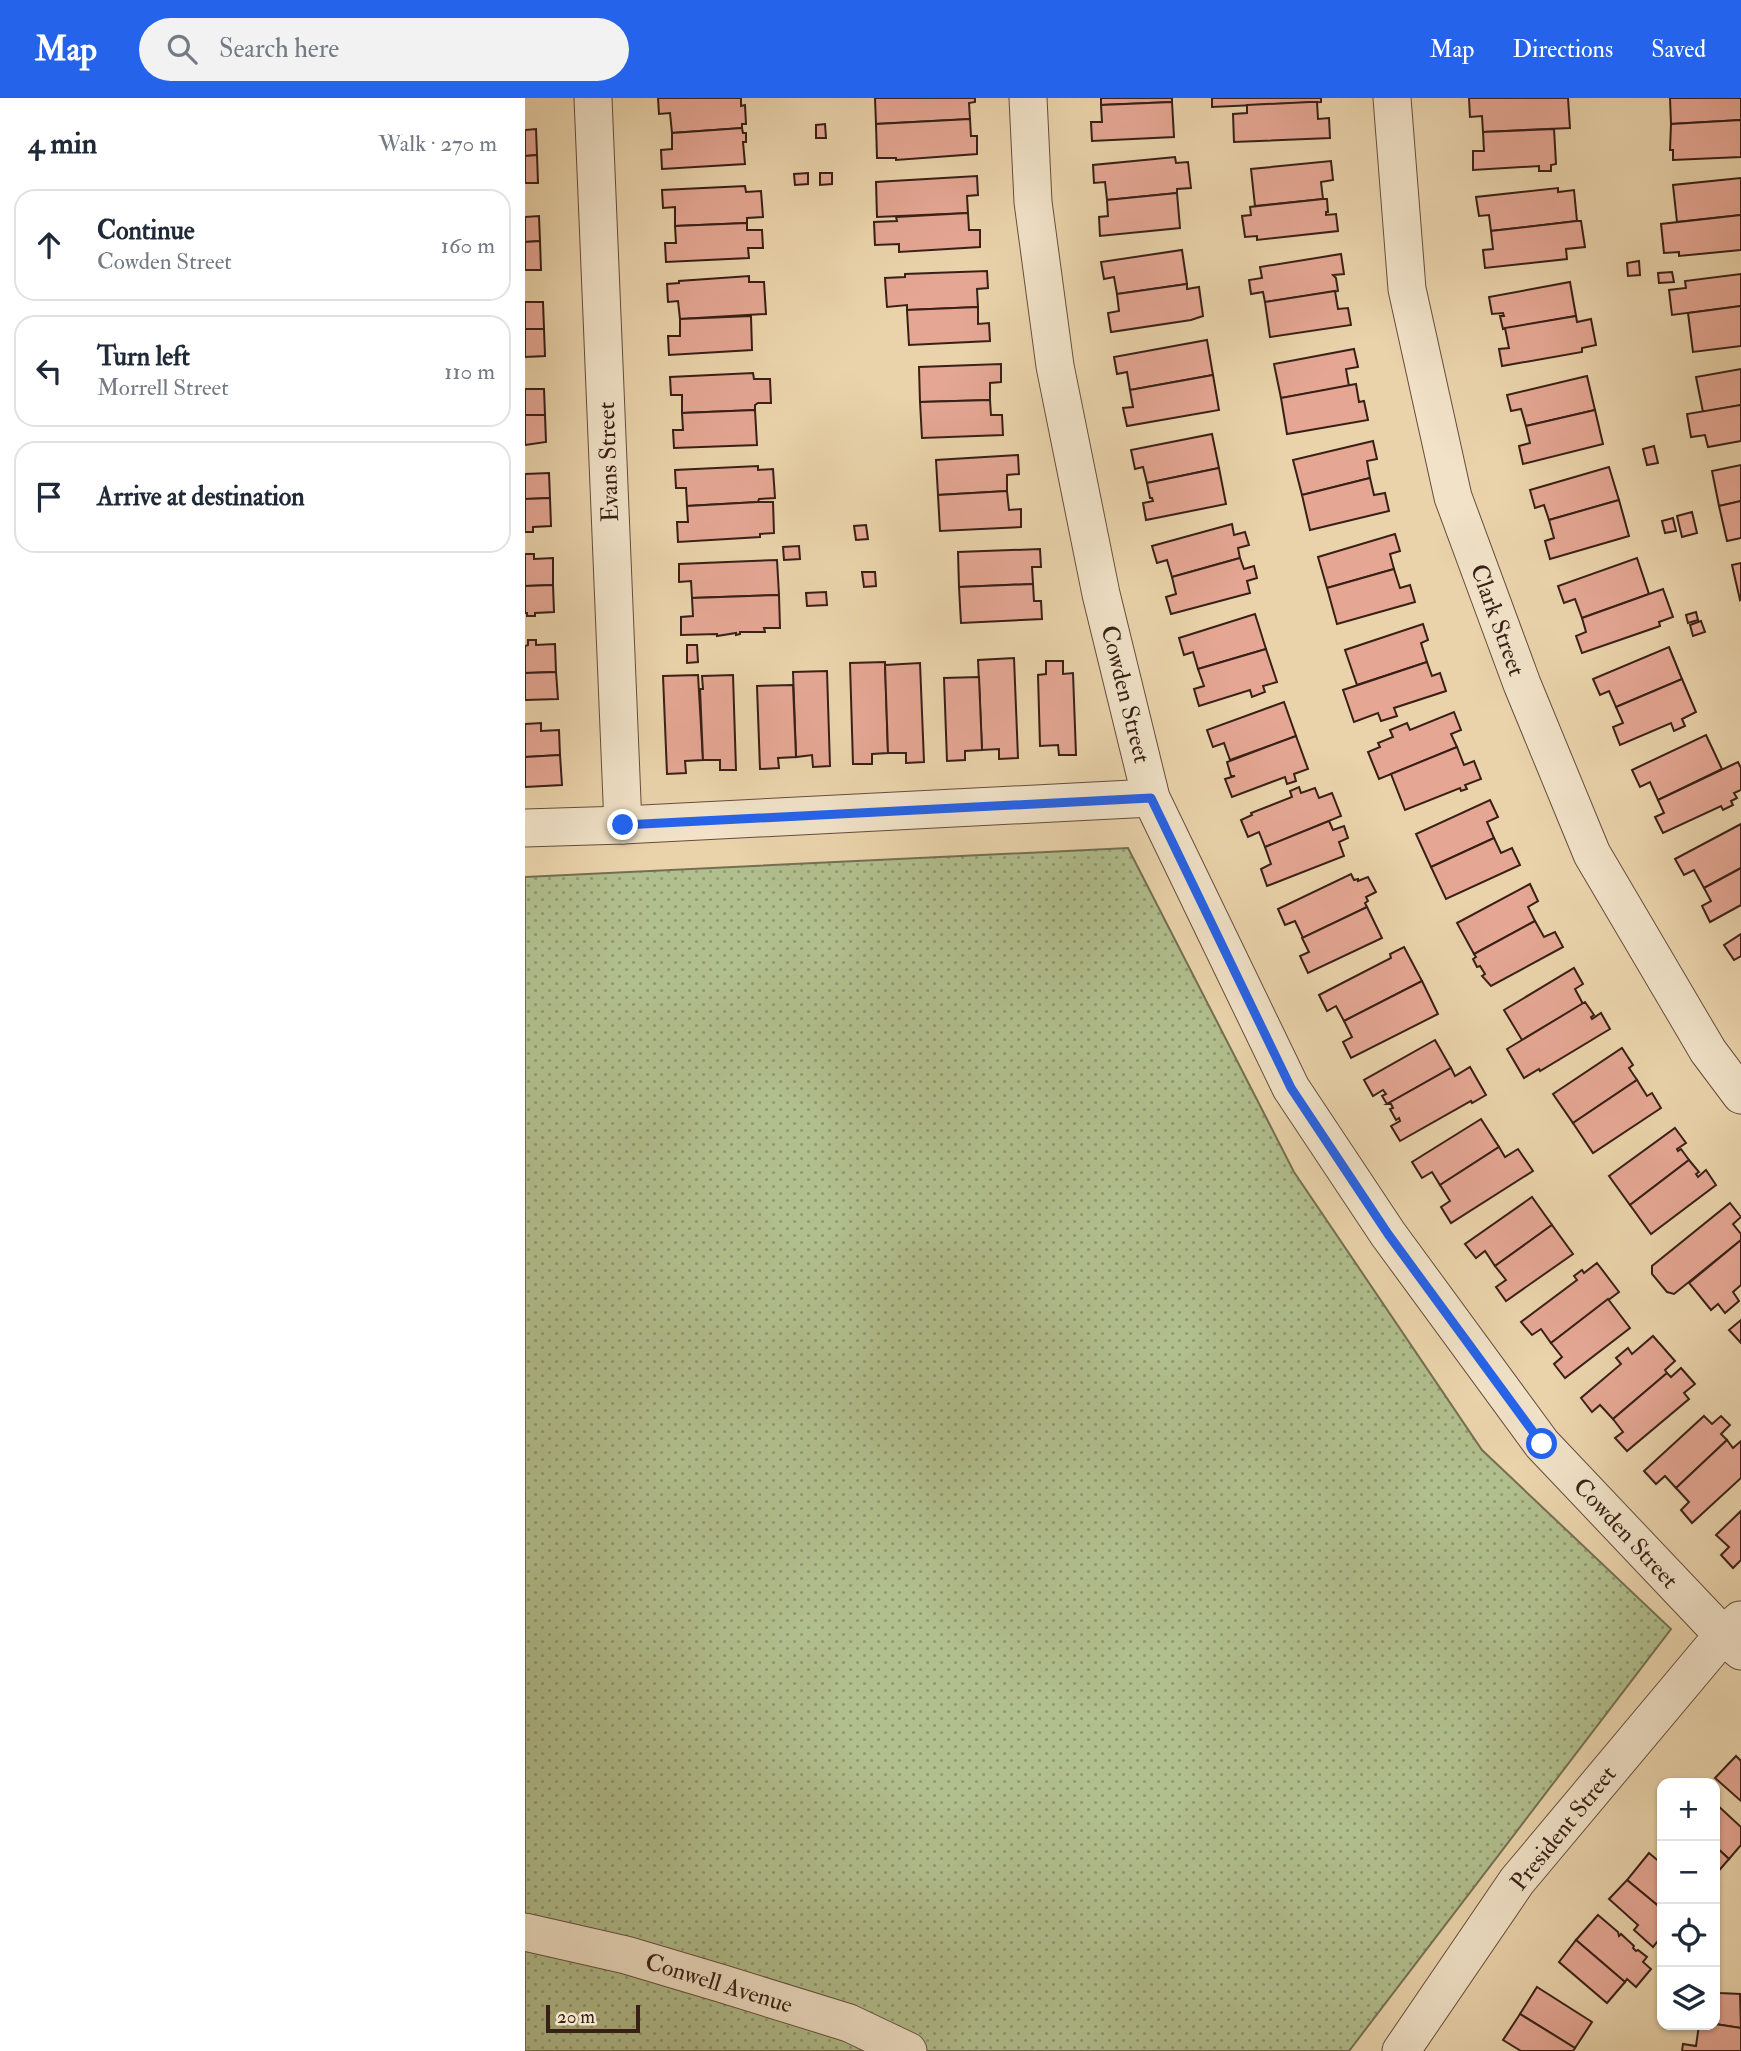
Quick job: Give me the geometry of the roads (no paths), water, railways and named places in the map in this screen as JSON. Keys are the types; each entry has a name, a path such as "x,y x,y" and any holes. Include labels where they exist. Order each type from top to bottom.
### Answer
{"street":[{"name":"Evans Street","path":"593,98 623,825"},
{"name":"Cowden Street","path":"1028,98 1033,202 1055,366 1101,594 1151,798 1291,1088 1388,1234 1542,1444 1735,1635"},
{"name":"Clark Street","path":"1392,98 1407,289 1453,497 1522,684 1592,854 1708,1051 1741,1095"},
{"path":"525,828 1151,798"},
{"name":"President Street","path":"1401,2051 1517,1881 1735,1635"},
{"name":"Conwell Avenue","path":"525,1931 626,1955 720,1983 849,2024 908,2051"}]}
